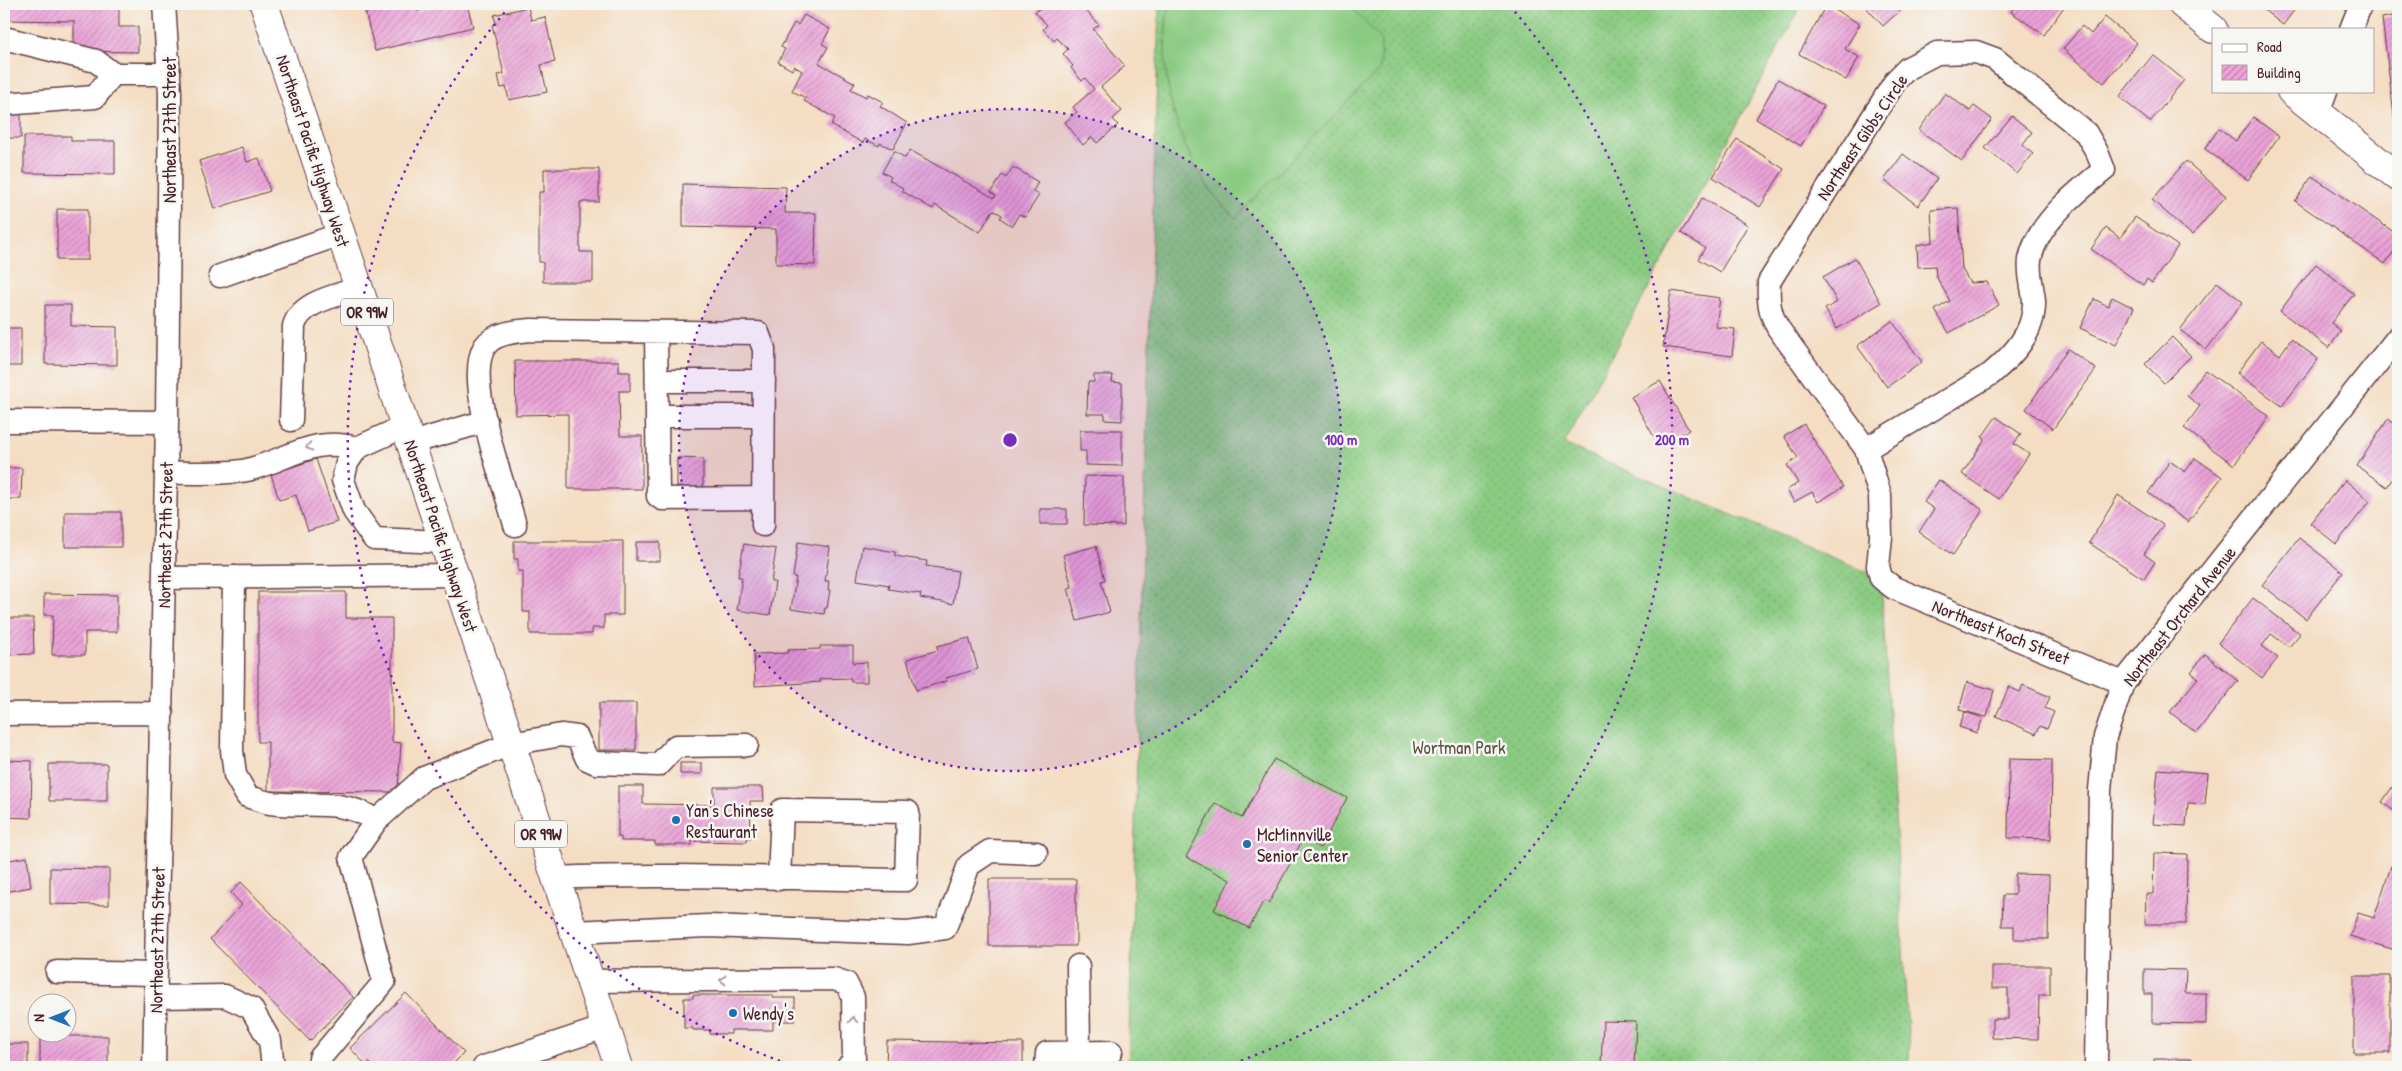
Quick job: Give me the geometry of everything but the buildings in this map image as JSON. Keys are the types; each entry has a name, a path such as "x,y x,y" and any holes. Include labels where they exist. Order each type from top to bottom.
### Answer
{"main road":[{"name":"Northeast Pacific Highway West","path":"264,4 619,1067"},
{"path":"2183,4 2212,28"},
{"path":"2294,92 2322,102 2398,176"}],"street":[{"name":"Northeast 27th Street","path":"154,1067 167,422 169,74 164,4"},
{"path":"2351,28 2361,4"},
{"path":"4,38 96,62 113,74 169,74"},
{"name":"Northeast Gibbs Circle","path":"1866,449 1991,374 2006,361 2028,332 2033,319 2030,260 2036,243 2052,218 2072,195 2104,170 2097,152 2086,133 1995,59 1976,52 1960,50 1936,53 1908,68 1896,80 1769,282 1768,300 1771,314 1778,328 1866,449 1880,495 1881,537 1878,566 1881,578"},
{"path":"4,104 95,97 113,74"},
{"path":"220,276 341,234"},
{"path":"291,420 294,326 296,318 306,308 359,288"},
{"path":"515,524 478,391 478,365 486,345 508,332 531,330 758,333 764,349 763,525"},
{"path":"656,332 658,496 662,498 763,498"},
{"name":"Northeast Orchard Avenue","path":"2096,1067 2100,790 2105,737 2123,682 2398,337"},
{"path":"657,381 764,381"},
{"path":"657,416 764,416"},
{"path":"4,421 167,422"},
{"path":"166,473 245,470 267,464 304,448 322,444 340,444 357,448 408,435 486,421"},
{"path":"357,448 347,463 343,480 354,511 374,539 443,542"},
{"path":"164,578 455,575"},
{"path":"234,577 232,750 236,775 247,796 268,803 331,804 366,814 376,821"},
{"name":"Northeast Koch Street","path":"1881,578 1894,588 2123,682"},
{"path":"4,714 162,713"},
{"path":"320,1067 320,1058 384,982 351,857 376,821 424,778 511,744 560,735 577,737 587,759 596,763 658,765 676,746 747,745"},
{"path":"555,878 596,876 779,879 906,880 908,812 782,810 779,879"},
{"path":"573,932 708,926 908,933 945,928 969,866 990,851 1036,853"},
{"path":"1078,966 1079,1052"},
{"path":"57,972 156,974"},
{"path":"589,981 834,979 846,984 853,998 854,1060 848,1067"},
{"path":"156,997 225,996 251,1008 270,1041 272,1067"},
{"path":"484,1067 605,1027"},
{"path":"1046,1067 1047,1053 1111,1052"}],"green space":[{"name":"Wortman Park","path":"1159,4 1802,4 1564,444 1881,578 1910,1067 1128,1067"},
{"path":"1169,4 1348,4 1381,39 1380,69 1235,218 1199,172 1186,147 1176,119 1169,91 1166,62"}],"place":[{"name":"Yan's Chinese Restaurant","path":"676,820"},
{"name":"McMinnville Senior Center","path":"1247,844"},
{"name":"Wendy's","path":"733,1013"}]}
